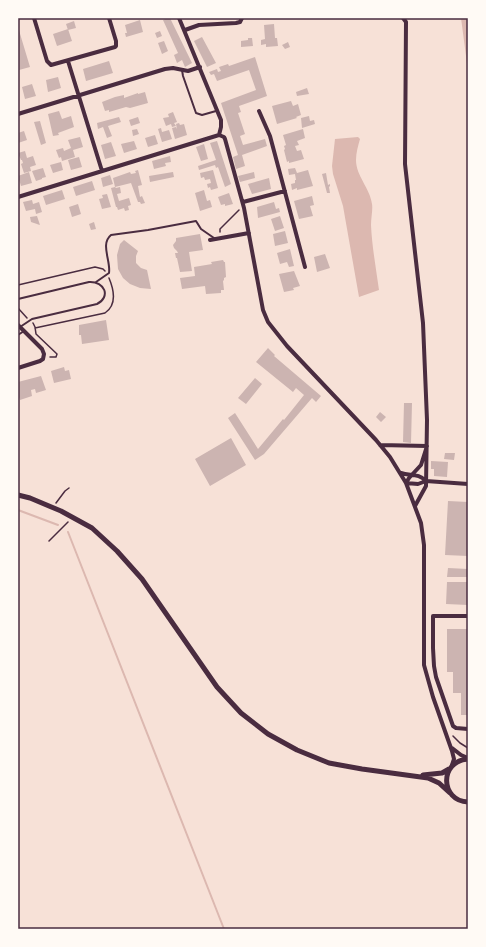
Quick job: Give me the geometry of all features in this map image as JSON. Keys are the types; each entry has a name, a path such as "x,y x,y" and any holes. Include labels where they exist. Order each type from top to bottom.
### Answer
{"street":[{"path":"34,18 47,61 51,65 116,46 110,18"},
{"path":"179,18 222,124 219,135"},
{"path":"185,30 199,26 236,23 240,22 242,18"},
{"path":"403,18 406,22 405,164 423,323 426,486 415,506"},
{"path":"68,61 102,171"},
{"path":"18,114 165,69 172,68 188,71 200,67"},
{"path":"259,111 270,136 305,267"},
{"path":"18,197 219,135 224,137 243,202 264,310 268,322 286,346 380,445 406,483 421,523 424,545 424,665 433,698 454,757 454,763 448,772 446,779 450,793"},
{"path":"243,202 285,191"},
{"path":"210,240 249,234"},
{"path":"18,368 36,363 44,357 44,351 19,326"},
{"path":"380,445 426,446"},
{"path":"406,483 421,465 426,446"},
{"path":"400,473 420,476 426,481"},
{"path":"406,483 418,484 426,481 468,484"},
{"path":"18,495 30,498 53,508 92,528 117,551 142,579 217,688 233,705 258,727 288,746 307,755 329,762 362,769 412,775 434,775 442,773 458,762 468,759"},
{"path":"468,616 433,616 433,648 436,677 453,726 456,728 468,729"},
{"path":"450,746 468,759"},
{"path":"412,775 435,781 441,784 460,800 468,802"}],"lane":[{"path":"182,70 196,113 202,115 217,110"},
{"path":"18,299 89,282 96,282 108,275 110,268 106,243 111,235 148,230 196,220 201,229 215,239"},
{"path":"19,326 30,320 99,303 104,297 104,292 102,286 96,282"},
{"path":"18,335 24,331"}],"path":[{"path":"221,238 220,229 244,208"},
{"path":"18,285 96,267 103,269 108,275 114,298 112,305 107,311 104,313 36,328"},
{"path":"18,308 35,325 36,334 57,354 56,357 44,357"},
{"path":"53,508 61,495 69,488"},
{"path":"49,541 72,517"}],"shaded area":[{"path":"461,18 468,18 468,71"},
{"path":"358,137 360,139 356,160 358,171 371,198 373,249 379,290 359,297 343,206 332,166 335,139"}],"building":[{"path":"170,18 192,63 185,67 182,60 177,63 174,55 178,53 163,20"},
{"path":"140,20 143,32 126,37 125,33 127,33 125,25"},
{"path":"74,21 76,28 68,30 66,24"},
{"path":"274,24 275,38 277,38 278,46 266,47 266,44 261,45 261,40 265,39 264,25"},
{"path":"18,27 30,67 19,70 18,65"},
{"path":"68,29 72,41 57,46 53,34"},
{"path":"160,31 162,36 157,38 155,33"},
{"path":"202,37 216,63 207,67 194,41"},
{"path":"248,38 252,38 253,46 241,47 241,41 248,40"},
{"path":"164,41 168,51 162,54 158,43"},
{"path":"288,42 290,47 285,49 282,45"},
{"path":"255,57 267,96 239,106 241,112 238,113 245,134 240,136 243,145 265,139 267,146 242,155 245,166 236,169 233,157 238,155 221,103 256,90 249,70 217,81 214,74 211,75 209,72 217,69 218,72 221,71 219,67 228,64 229,66"},
{"path":"109,61 113,73 86,81 83,69"},
{"path":"58,77 61,88 48,92 46,80"},
{"path":"32,84 36,96 25,99 22,87"},
{"path":"307,88 309,94 297,96 296,92"},
{"path":"145,92 148,103 109,112 109,110 105,111 102,102 115,97 124,95 124,98"},
{"path":"291,101 293,106 298,104 301,115 296,117 297,118 277,124 272,106"},
{"path":"59,111 62,119 71,116 74,127 58,133 59,135 53,136 48,114"},
{"path":"173,112 177,122 174,123 176,126 172,127 171,124 166,126 163,118 169,117 168,114"},
{"path":"309,116 310,121 314,120 315,124 302,128 301,118"},
{"path":"119,117 121,122 108,126 112,136 107,138 103,127 98,129 97,123"},
{"path":"138,117 140,123 131,126 129,120"},
{"path":"40,121 46,143 41,145 34,122"},
{"path":"179,123 180,125 184,124 187,135 175,139 172,128 176,127 177,129 176,124"},
{"path":"161,128 162,132 169,130 172,139 162,142 158,129"},
{"path":"137,129 139,134 133,136 132,130"},
{"path":"303,129 305,138 297,141 299,145 295,146 297,151 301,150 304,159 289,163 289,161 287,162 284,150 284,146 286,145 283,135"},
{"path":"24,131 27,140 18,143 18,133"},
{"path":"155,135 158,144 148,147 145,138"},
{"path":"80,137 83,147 73,150 75,157 62,161 56,150 63,148 64,151 71,148 68,140"},
{"path":"134,141 137,149 124,153 121,144"},
{"path":"217,141 231,184 225,187 218,167 216,168 215,165 199,170 198,166 216,160 210,143"},
{"path":"111,142 116,156 105,159 101,145"},
{"path":"204,144 208,159 201,161 196,147"},
{"path":"25,151 27,158 33,156 36,165 30,167 31,171 24,173 21,164 23,163 18,153"},
{"path":"170,156 171,162 165,163 166,166 154,169 152,161"},
{"path":"79,157 82,167 71,170 68,160"},
{"path":"61,162 63,170 53,173 50,165"},
{"path":"43,168 46,177 36,181 32,171"},
{"path":"295,168 297,173 308,170 313,186 292,190 291,184 295,183 296,180 295,174 289,175 288,169"},
{"path":"138,170 142,185 138,186 140,197 142,196 145,203 141,204 138,202 131,183 115,187 113,178 130,172 131,174 136,173 135,171"},
{"path":"213,170 218,188 211,190 210,187 208,188 207,184 211,183 210,179 205,180 204,177 201,178 200,173"},
{"path":"29,172 32,183 21,186 18,176"},
{"path":"173,172 174,177 150,182 149,176"},
{"path":"254,172 255,178 240,182 238,176"},
{"path":"326,173 328,185 330,184 330,193 327,193 322,174"},
{"path":"110,175 113,184 103,187 101,178"},
{"path":"269,178 271,189 252,194 248,184"},
{"path":"92,181 95,190 76,196 73,187"},
{"path":"120,187 121,193 117,194 119,201 129,198 131,205 128,206 129,210 125,211 124,208 118,210 116,207 111,188"},
{"path":"62,190 65,199 46,205 43,196"},
{"path":"204,190 207,201 210,200 212,207 200,211 195,193"},
{"path":"229,193 233,204 225,206 225,204 221,205 218,197"},
{"path":"107,194 111,207 102,209 99,199 103,198 102,195"},
{"path":"312,196 314,205 310,206 313,216 299,219 294,201"},
{"path":"32,200 33,204 39,202 42,212 36,214 35,209 26,211 23,202"},
{"path":"274,202 276,209 279,208 280,212 258,218 257,207"},
{"path":"78,204 81,214 72,217 69,207"},
{"path":"37,216 40,225 31,222 30,217"},
{"path":"280,216 284,228 275,231 271,219"},
{"path":"94,222 96,229 91,230 89,224"},
{"path":"285,231 288,243 275,246 273,234"},
{"path":"200,234 203,250 189,252 192,271 180,272 175,253 178,253 173,245 176,238"},
{"path":"124,240 138,251 136,263 141,268 147,270 151,289 140,288 130,284 123,278 118,269 117,255 120,244"},
{"path":"290,249 294,266 289,267 287,262 280,264 277,253"},
{"path":"325,254 330,268 317,272 314,257"},
{"path":"223,260 225,262 226,277 223,281 224,290 221,290 221,293 206,294 205,286 182,289 180,278 195,276 194,267 212,264 211,262"},
{"path":"294,271 300,286 293,288 294,290 284,292 279,274"},
{"path":"106,320 109,340 82,344 81,335 79,335 79,325"},
{"path":"268,348 275,355 274,356 321,396 316,402 312,398 264,454 255,460 228,418 235,413 258,449 304,395 296,388 293,392 256,362"},
{"path":"64,367 65,371 69,370 71,379 54,383 51,371"},
{"path":"41,376 46,390 36,393 35,389 31,390 32,396 20,400 18,394 18,382"},
{"path":"255,378 262,384 246,404 238,398"},
{"path":"404,403 412,403 411,443 403,442"},
{"path":"380,412 386,417 381,422 376,417"},
{"path":"231,438 246,465 210,486 195,459"},
{"path":"445,453 455,453 454,460 444,459"},
{"path":"431,461 448,462 447,477 434,476 434,469 431,469"},
{"path":"448,501 468,502 468,556 445,555"},
{"path":"448,568 468,569 468,577 447,577"},
{"path":"447,582 468,582 468,605 446,604"},
{"path":"447,629 468,629 468,715 461,715 461,693 453,693 453,672 447,672"}],"waterway":[{"path":"18,510 58,525"},
{"path":"68,532 224,929"}]}
